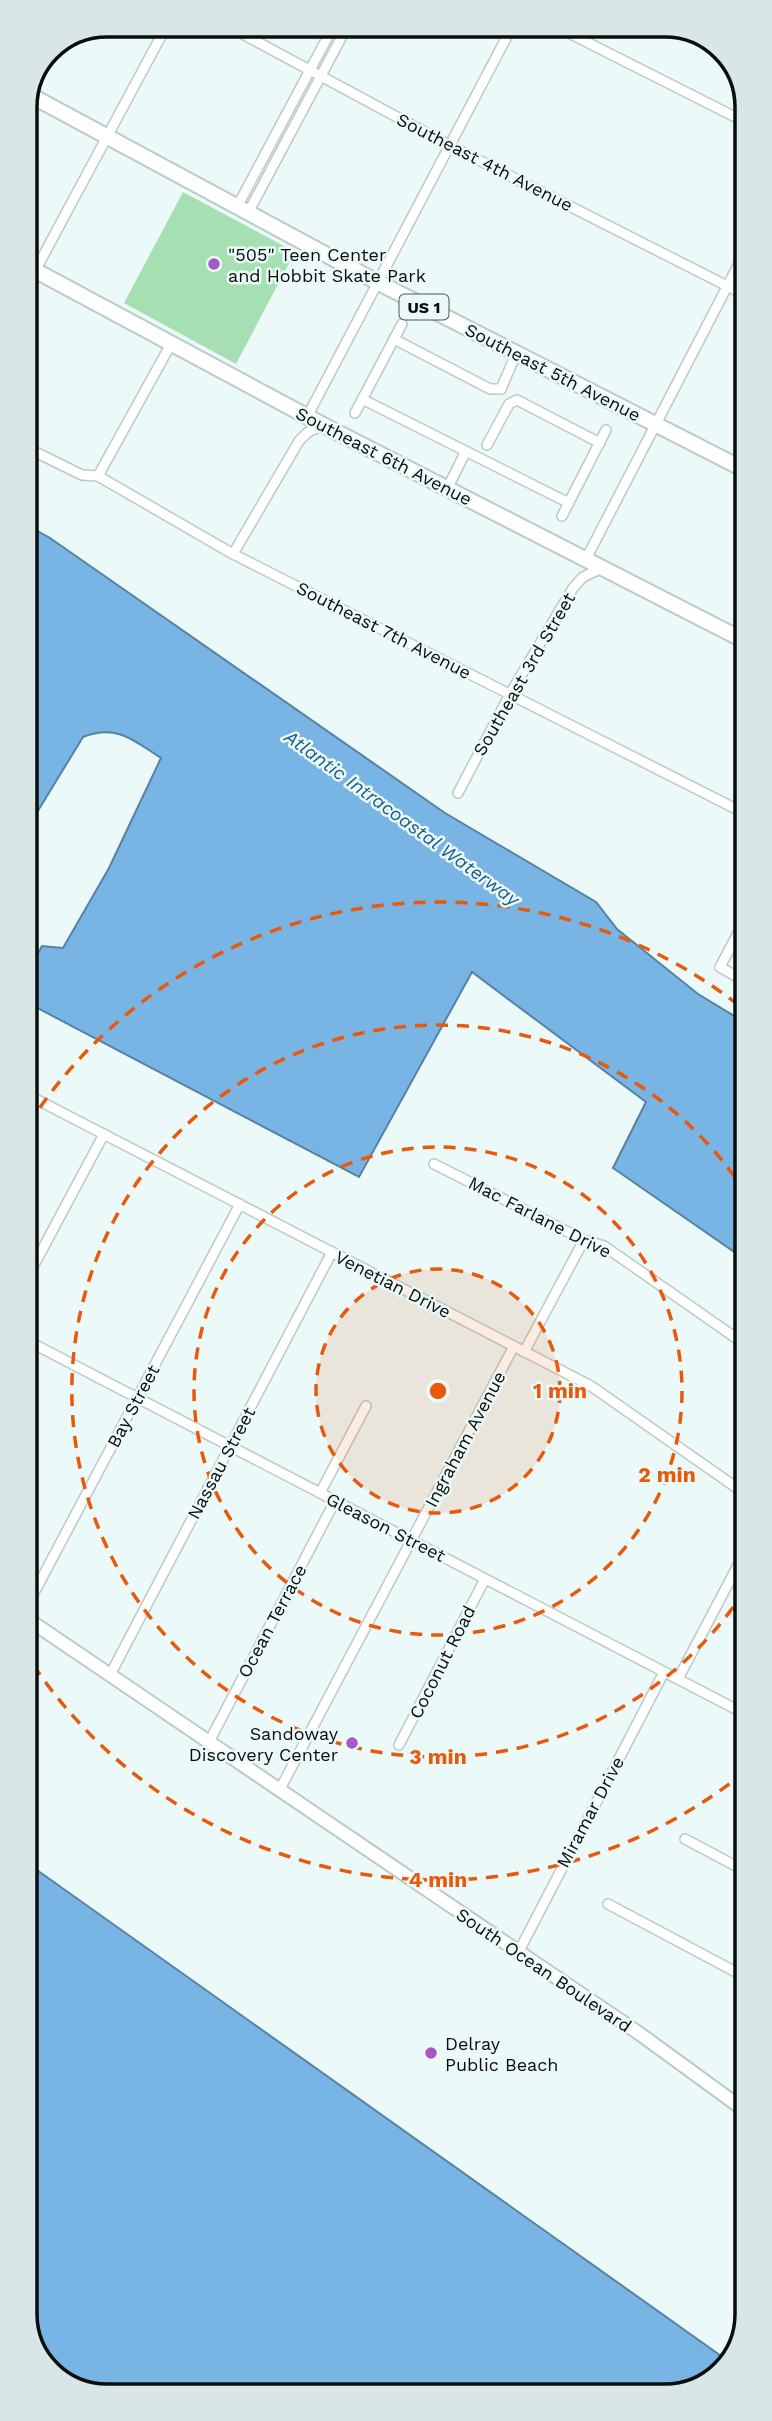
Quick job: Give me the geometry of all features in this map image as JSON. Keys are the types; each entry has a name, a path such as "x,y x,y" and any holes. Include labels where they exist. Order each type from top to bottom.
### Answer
{"main road":[{"name":"Southeast 5th Avenue","path":"38,99 377,282 735,465"},
{"name":"Southeast 6th Avenue","path":"37,272 307,417 735,635"},
{"name":"South Ocean Boulevard","path":"37,1625 640,2034 735,2103"}],"street":[{"path":"37,256 107,136 160,37"},
{"name":"Southeast 4th Avenue","path":"250,37 449,145 735,290"},
{"path":"243,210 327,37"},
{"path":"243,210 342,37"},
{"path":"307,417 507,37"},
{"path":"577,37 735,117"},
{"path":"586,559 735,271"},
{"path":"355,413 402,324"},
{"path":"394,339 490,389 500,388"},
{"path":"98,476 171,344"},
{"path":"500,388 516,354"},
{"path":"500,388 509,404"},
{"path":"362,399 569,503"},
{"path":"487,445 509,404 517,400 600,443"},
{"path":"233,554 299,440 323,425"},
{"path":"562,516 606,430"},
{"path":"447,489 466,451"},
{"name":"Southeast 7th Avenue","path":"37,453 82,475 98,476 233,554 735,808"},
{"name":"Southeast 3rd Street","path":"458,793 510,694 578,581 602,568"},
{"path":"735,939 720,967 735,976"},
{"name":"Venetian Drive","path":"37,1100 607,1396 735,1487"},
{"path":"37,1259 104,1134"},
{"name":"Mac Farlane Drive","path":"434,1164 584,1240 604,1246 735,1337"},
{"name":"Bay Street","path":"37,1587 240,1204"},
{"path":"524,1352 584,1240"},
{"name":"Nassau Street","path":"110,1675 332,1252"},
{"name":"Gleason Street","path":"37,1346 735,1708"},
{"name":"Ingraham Avenue","path":"279,1791 514,1346"},
{"path":"320,1493 366,1406"},
{"name":"Ocean Terrace","path":"209,1742 335,1501"},
{"path":"678,1679 735,1571"},
{"name":"Coconut Road","path":"399,1745 485,1579"},
{"name":"Miramar Drive","path":"518,1953 664,1672"},
{"path":"685,1839 735,1866"},
{"path":"608,1904 735,1972"}],"green space":[{"path":"183,192 295,252 236,364 124,303"}],"water":[{"name":"Atlantic Intracoastal Waterway","path":"37,531 445,813 596,902 617,929 698,994 735,1016 735,1252 613,1168 646,1102 472,972 359,1177 37,1008 37,955 42,946 63,948 109,868 161,758 133,740 115,733 95,733 83,737 37,812"},
{"path":"37,1870 721,2357 704,2372 675,2384 102,2384 80,2379 64,2370 49,2353 37,2324"}],"place":[{"name":"\"505\" Teen Center and Hobbit Skate Park","path":"214,264"},
{"name":"Sandoway Discovery Center","path":"352,1743"},
{"name":"Delray Public Beach","path":"431,2053"}]}
